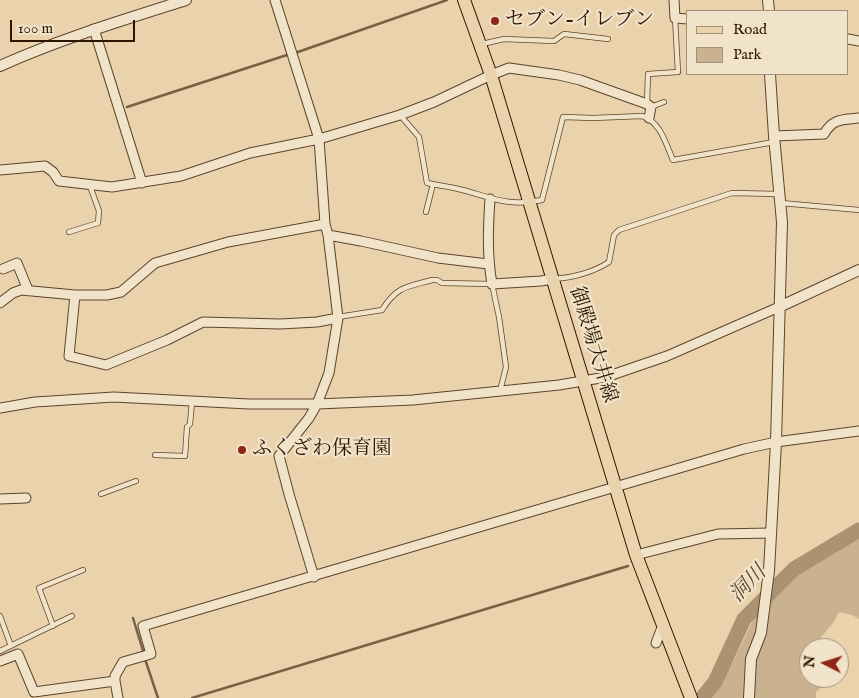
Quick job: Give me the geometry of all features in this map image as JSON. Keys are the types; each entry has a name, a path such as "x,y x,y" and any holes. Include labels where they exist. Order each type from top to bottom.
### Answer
{"main road":[{"name":"御殿場大井線","path":"464,0 491,75 636,554 691,698"}],"street":[{"path":"0,66 28,53 94,29 186,0"},
{"path":"275,0 318,139 325,224 338,318 329,373 317,404 309,418 280,456 314,577"},
{"path":"674,0 675,18 686,19"},
{"path":"94,29 142,183"},
{"path":"0,170 46,166 59,181 112,187 181,176 250,153 318,139 400,115 434,102 509,68 580,80 649,106 650,118"},
{"path":"750,698 751,660 761,633 770,571 776,442 782,222 770,75"},
{"path":"774,139 824,134 829,125 836,121 859,118"},
{"path":"490,199 488,264 492,284 552,279"},
{"path":"0,303 13,293 21,290 75,296 107,295 121,292 155,263 228,242 325,224"},
{"path":"328,236 438,258 488,264"},
{"path":"3,269 17,263 28,290"},
{"path":"0,408 34,402 114,397 249,404 317,404 413,400 583,382 606,377 667,356 859,270"},
{"path":"75,296 69,356 106,365 168,340 204,322 280,324 317,322 338,318"},
{"path":"118,698 115,676 122,662 151,654 142,626 314,577 744,449 776,442 859,430"},
{"path":"0,498 26,498"},
{"path":"636,554 718,534 771,533"},
{"path":"656,643 663,625"},
{"path":"0,661 18,654 34,692 115,681"}],"lane":[{"path":"664,102 649,106 648,74 678,72 675,18"},
{"path":"480,44 504,38 554,41 564,34 608,39"},
{"path":"400,115 419,137 427,183 517,204 542,200 562,117 642,116 650,118 658,127 673,160 774,139"},
{"path":"426,212 433,184"},
{"path":"69,232 98,223 99,211 90,186"},
{"path":"552,279 566,278 603,266 609,262 614,235 618,230 732,193 859,210"},
{"path":"338,318 382,310 389,299 401,288 432,280 442,283 492,284 500,317 506,367 500,390"},
{"path":"155,455 185,456 187,427 190,424 192,400"},
{"path":"100,494 136,481"},
{"path":"53,626 39,588 83,570"},
{"path":"0,616 11,646"},
{"path":"0,651 72,616"}],"green space":[{"path":"859,536 859,619 839,612 833,623 820,638 799,638 799,688 820,688 816,692 816,698 709,698 733,662 755,616 800,570"}],"waterway":[{"path":"295,53 447,0"},
{"path":"127,107 290,54"},
{"name":"洞川","path":"702,698 715,682 744,619 794,569 859,530"},
{"path":"192,698 628,566"},
{"path":"133,618 144,654"},
{"path":"145,659 158,698"}],"place":[{"name":"セブン-イレブン","path":"495,21"},
{"name":"ふくざわ保育園","path":"242,450"}]}
